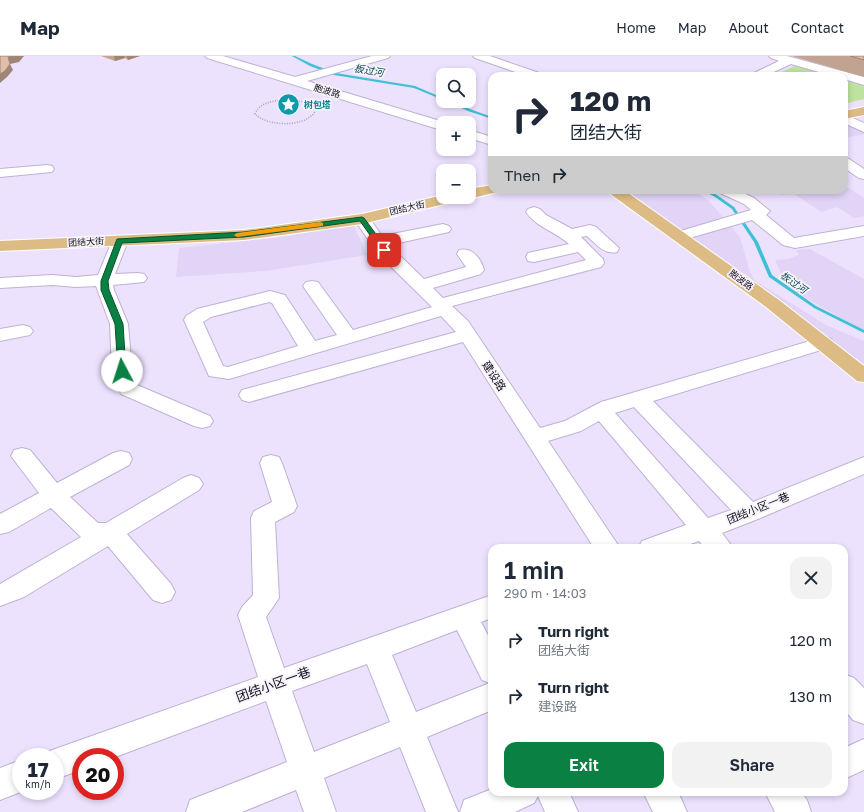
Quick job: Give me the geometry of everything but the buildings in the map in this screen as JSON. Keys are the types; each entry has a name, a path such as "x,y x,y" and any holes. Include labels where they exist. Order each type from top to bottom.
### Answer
{"main road":[{"path":"848,115 864,111"},
{"path":"476,192 488,190"},
{"name":"胞波路","path":"620,194 733,274 824,343 864,376"},
{"name":"团结大街","path":"0,246 244,234 362,219 436,202"}],"street":[{"name":"胞波路","path":"211,56 436,124"},
{"path":"295,81 384,56"},
{"path":"479,56 526,72"},
{"path":"775,56 832,72"},
{"path":"764,72 790,60"},
{"path":"848,76 864,81"},
{"path":"848,118 864,128"},
{"path":"476,136 488,139"},
{"path":"848,165 864,175"},
{"path":"0,173 47,169"},
{"path":"680,236 728,223 762,211 750,201 733,194"},
{"path":"314,377 305,350 278,299 270,296 204,313 193,320 216,372 228,373 305,350 348,338 442,306 595,263 595,259 575,240 540,218 534,212"},
{"path":"753,215 789,242 795,244 864,231"},
{"name":"建设路","path":"362,219 384,250 461,325 604,544"},
{"path":"378,242 443,229"},
{"path":"534,257 575,240 590,230 611,248"},
{"path":"120,241 104,281 105,290 119,324 122,371 128,389 202,421"},
{"path":"422,286 475,270 474,264 465,254"},
{"path":"0,283 52,280 76,282 104,281 138,278"},
{"path":"312,286 348,338"},
{"path":"371,330 388,356"},
{"path":"0,335 23,331"},
{"path":"249,395 467,334"},
{"path":"534,437 573,426 609,407 824,343"},
{"path":"638,398 749,513"},
{"path":"602,411 717,544"},
{"path":"22,456 54,496 93,532 110,532 162,592"},
{"path":"0,525 121,459"},
{"path":"271,463 285,506 263,518 266,598 252,615 320,812"},
{"name":"团结小区一巷","path":"662,544 749,513 864,464"},
{"path":"0,595 15,589 191,484"},
{"name":"团结小区一巷","path":"64,761 488,607"},
{"path":"464,616 488,663"},
{"path":"376,648 442,812"},
{"path":"848,692 864,710"},
{"path":"207,811 488,698"},
{"path":"848,762 864,754"},
{"path":"0,784 12,779"},
{"path":"476,812 514,796"},
{"path":"554,796 562,812"},
{"path":"661,796 671,812"}],"path":[{"path":"293,100 314,106 316,110 310,118 292,123 271,123 257,118 255,114 256,110 260,106 266,103 293,100"}],"shaded area":[{"path":"848,125 864,133 848,137"},
{"path":"848,188 864,198 864,216 854,218 837,207 821,212 794,194 848,194"},
{"path":"630,194 700,194 709,201 740,237 750,272 754,280 826,325 864,341 864,370"},
{"path":"353,224 367,255 266,271 176,277 179,248 282,237"},
{"path":"810,249 864,279 864,330 796,292 785,283 775,260 788,259 799,255 796,250"}],"green space":[{"path":"794,66 816,72 782,72"},
{"path":"848,81 864,86 864,99 848,103"}],"waterway":[{"name":"板过河","path":"293,56 335,74 415,87 436,96"},
{"name":"板过河","path":"464,108 488,117"},
{"name":"板过河","path":"712,194 733,208 756,242 770,276 815,307 864,332"}],"slow traffic":[{"path":"237,235 320,224"}],"place":[{"name":"树包塔","path":"289,105"}],"route":[{"path":"122,371 119,324 105,290 104,281 120,241 244,234 362,219 384,250"}]}
